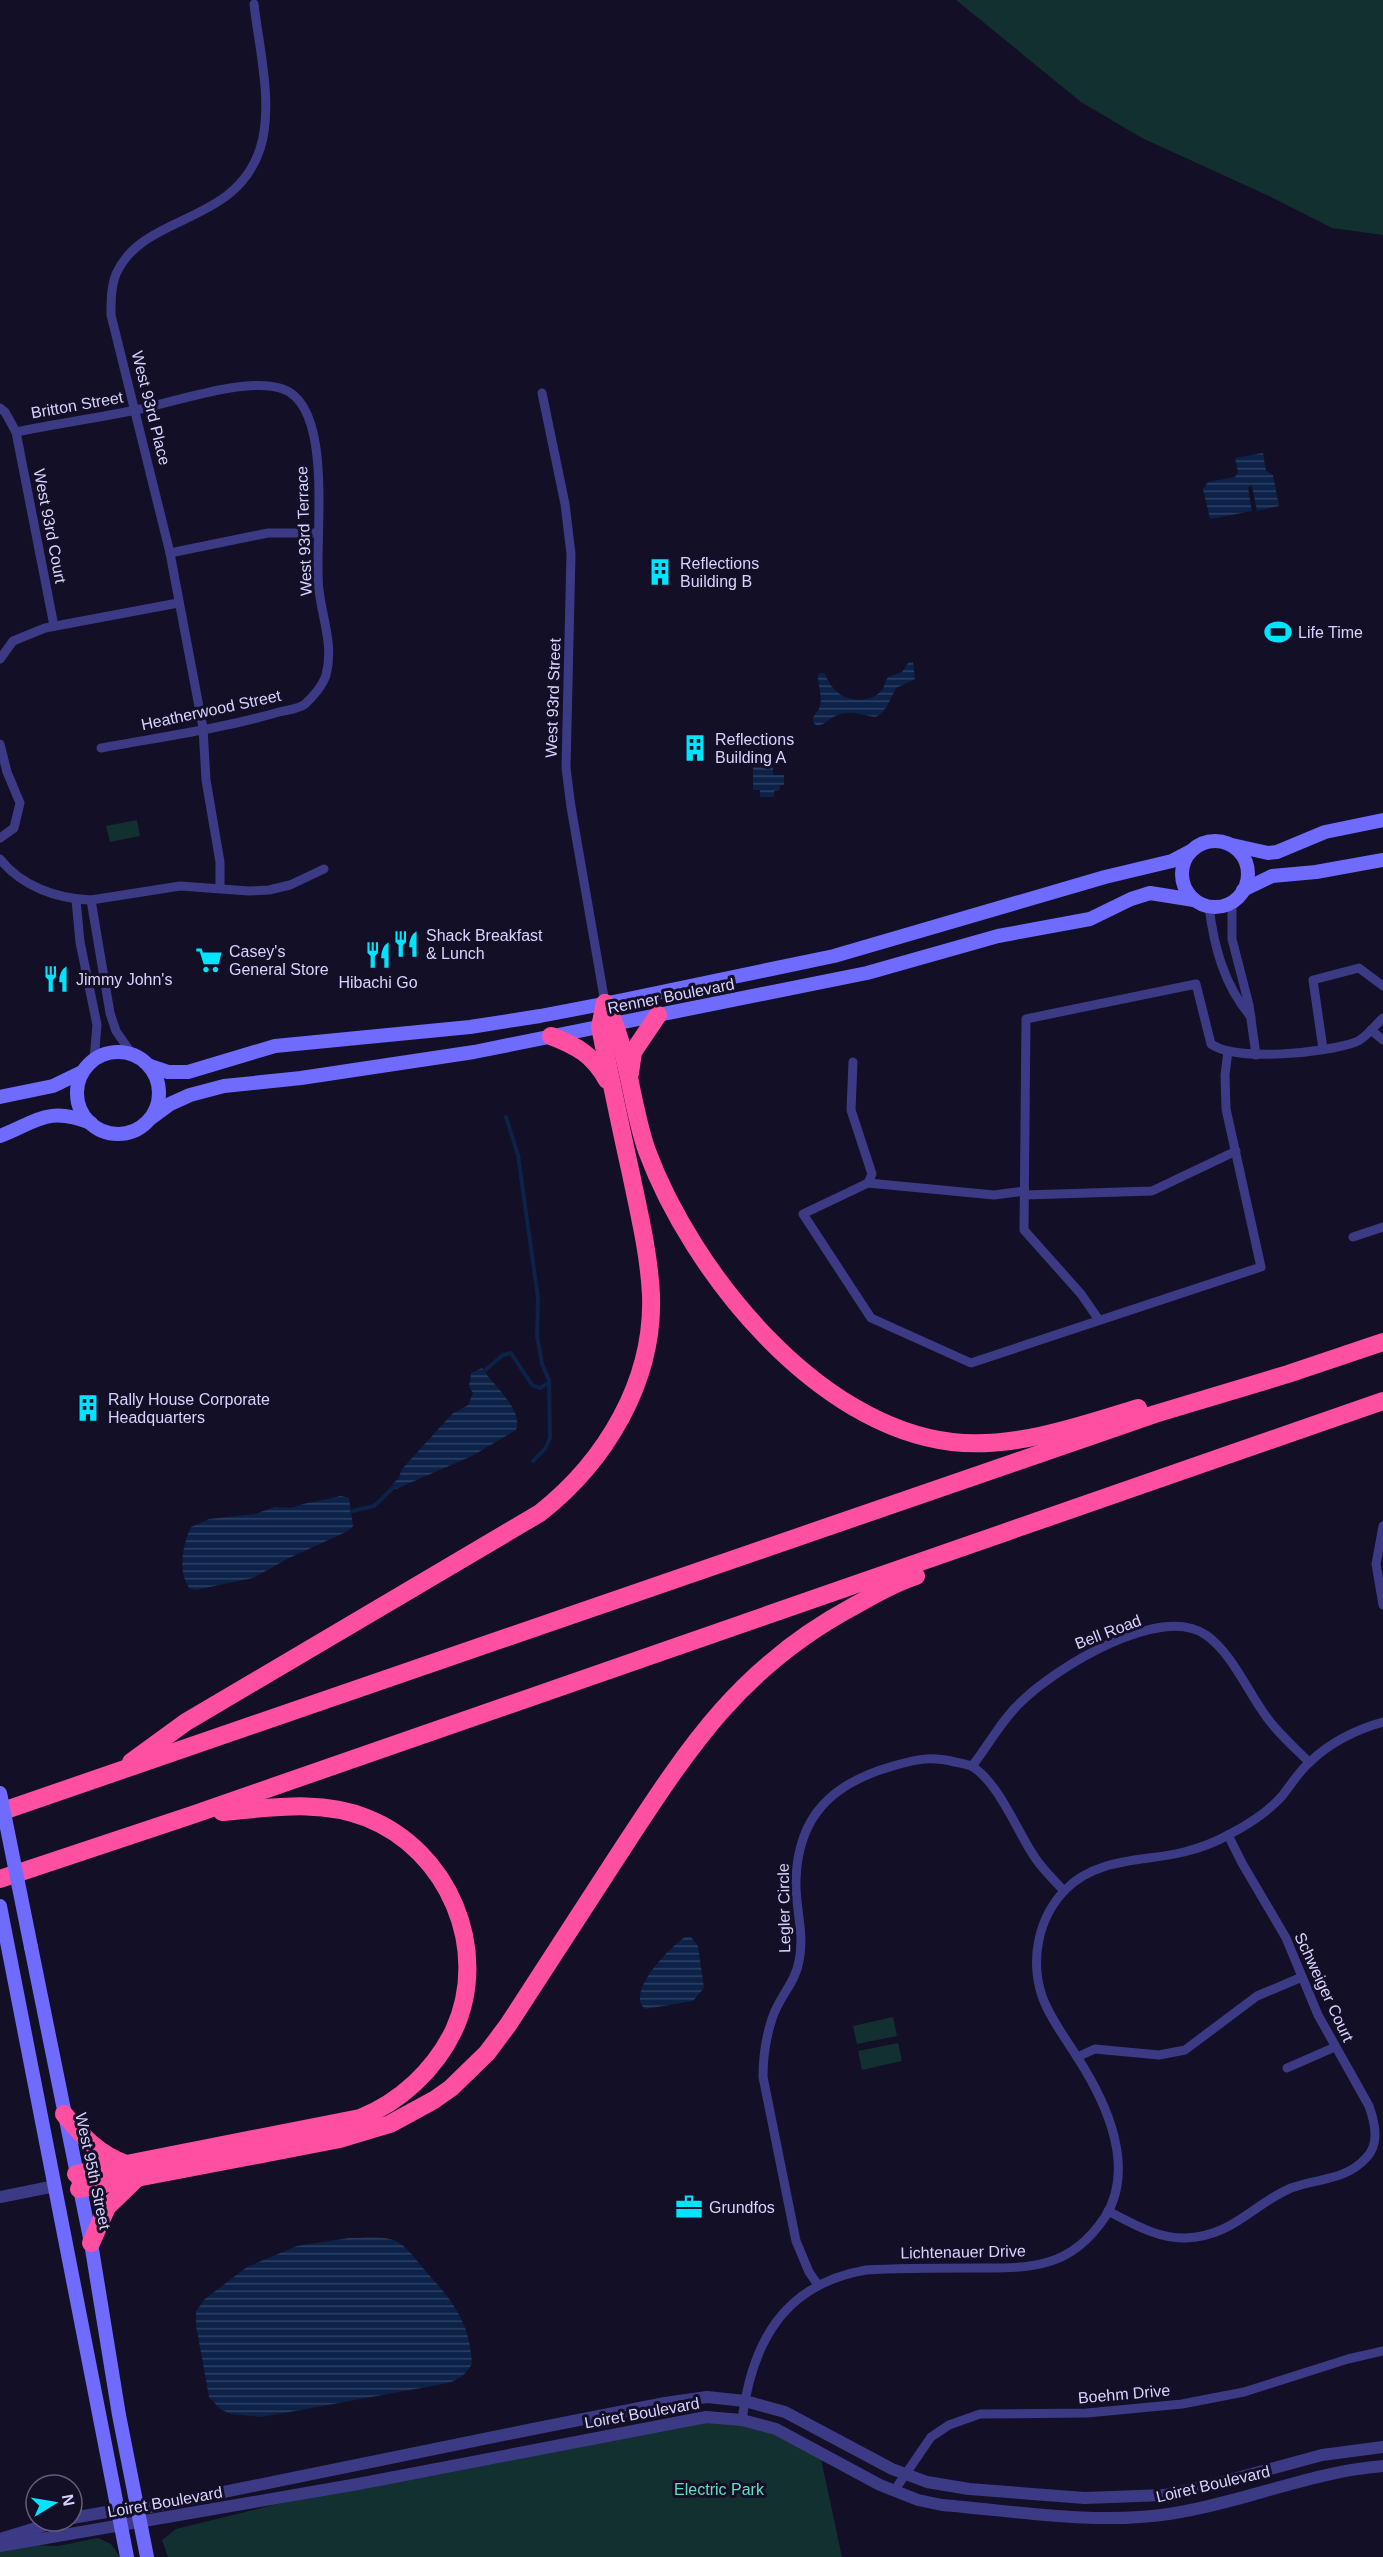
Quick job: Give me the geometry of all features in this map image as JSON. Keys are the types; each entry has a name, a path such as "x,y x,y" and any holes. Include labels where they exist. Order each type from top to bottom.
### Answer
{"highway":[{"path":"115,1774 186,1722 540,1513 562,1495 605,1445 619,1422 639,1375 647,1339 651,1296 643,1231 614,1094 604,1003"},
{"path":"628,1081 633,1052 657,1015"},
{"path":"608,1025 628,1081 644,1140 659,1180 686,1233 706,1264 758,1328 788,1358 838,1396 879,1420 901,1429 951,1442 981,1443 1060,1432 1143,1406 1155,1414"},
{"path":"551,1036 575,1045 589,1054 614,1094"},
{"path":"0,1812 1155,1414 1288,1374 1383,1342"},
{"path":"0,1879 192,1815 1383,1401"},
{"path":"64,2114 78,2132 105,2157 131,2171 367,2132 413,2113 451,2088 487,2053 508,2025 689,1749 735,1693 765,1665 822,1623 901,1581 950,1563 966,1546"},
{"path":"78,2182 331,2126 381,2110 399,2097 431,2065 454,2029 464,1993 467,1958 465,1939 455,1905 439,1875 413,1846 398,1834 365,1817 315,1807 295,1805 192,1815"},
{"path":"91,2243 107,2207 131,2171"}],"main road":[{"path":"1383,820 1325,832 1277,852 1268,853 1213,840 1197,845 1191,851 1184,860 1182,878 1184,888 1194,900 1209,907 1219,907 1232,902 1243,890 1272,876 1316,872 1383,860"},
{"path":"1230,844 1243,857 1247,867 1248,875 1243,890"},
{"name":"Renner Boulevard","path":"150,1066 168,1072 188,1072 274,1046 470,1027 604,1003 834,956 1105,877 1172,861 1191,851"},
{"name":"Renner Boulevard","path":"151,1118 170,1104 190,1095 224,1086 302,1078 428,1059 867,973 998,936 1090,919 1131,899 1150,893 1194,900"},
{"path":"0,1097 53,1086 82,1072 94,1059 110,1052 132,1054 150,1066 158,1082 159,1091 159,1101 151,1118 136,1130 117,1134 70,1116 52,1115 34,1120 0,1136"},
{"path":"82,1072 78,1098 84,1116 91,1123"},
{"name":"West 95th Street","path":"0,1793 91,2243 119,2415 147,2557"},
{"path":"0,1906 127,2557"},
{"path":"55,2186 78,2182"}],"street":[{"name":"West 93rd Place","path":"220,888 220,862 206,780 202,728 170,553 111,315 111,294 116,275 126,259 139,246 222,201 235,190 254,165 266,120 254,4"},
{"name":"Britton Street","path":"0,408 5,412 16,432 136,410 243,386 273,385 287,390 306,409"},
{"name":"West 93rd Street","path":"542,393 565,504 571,554 566,768 604,1003"},
{"name":"West 93rd Terrace","path":"306,409 315,436 320,492 317,533 319,589 330,645 326,676 320,687"},
{"name":"West 93rd Court","path":"16,432 54,626"},
{"path":"170,553 268,533 317,533"},
{"path":"0,659 13,641 54,626 178,603"},
{"name":"Heatherwood Street","path":"101,748 264,717 304,705 320,687"},
{"path":"0,744 7,772 20,803 14,828 0,838"},
{"path":"0,859 13,873 30,884 44,891 76,900 91,900 180,886 269,890 290,885 324,869"},
{"path":"76,900 80,942 97,1025 94,1059"},
{"path":"91,900 110,1013 116,1031 132,1054"},
{"path":"1232,902 1232,939 1251,1017 1256,1055"},
{"path":"1209,907 1215,943 1222,966 1239,1002 1251,1017"},
{"path":"1323,1049 1313,980 1359,968 1383,986"},
{"path":"1099,1320 1081,1294 1024,1230 1026,1019 1196,984 1211,1044 1218,1049 1256,1055 1323,1049 1358,1042 1383,1018"},
{"path":"1371,1030 1383,1040"},
{"path":"1228,1051 1225,1076 1226,1109 1236,1151 1261,1267 970,1363 871,1318 803,1214 868,1183 994,1195 1152,1191 1236,1151"},
{"path":"853,1062 851,1110 872,1174 868,1183"},
{"path":"1353,1237 1383,1227"},
{"path":"1383,1526 1376,1564 1383,1605"},
{"name":"Bell Road","path":"972,1766 1010,1713 1058,1670 1104,1645 1131,1635 1172,1626 1191,1628 1214,1642 1269,1721 1309,1762"},
{"name":"Lichtenauer Drive","path":"742,2420 755,2363 767,2334 782,2312 818,2285 866,2270 1030,2266 1070,2253 1095,2232 1108,2211 1118,2184 1115,2139 1098,2093 1045,2003 1037,1970 1037,1949 1042,1928 1053,1904 1064,1891 1083,1876 1112,1864 1185,1852 1228,1835 1260,1816 1280,1798 1309,1762 1335,1743 1383,1722"},
{"name":"Legler Circle","path":"818,2285 808,2272 796,2241 763,2077 763,2059 772,2018 799,1963 802,1936 796,1882 799,1848 808,1823 831,1795 846,1784 886,1768 933,1757 972,1766"},
{"path":"972,1766 995,1791 1033,1856 1064,1891"},
{"name":"Schweiger Court","path":"1108,2211 1160,2235 1175,2238 1200,2236 1241,2220 1290,2189 1342,2176 1352,2171 1367,2157 1376,2133 1375,2121 1369,2106 1335,2047 1286,1938 1228,1835"},
{"path":"1077,2057 1095,2049 1159,2055 1185,2050 1204,2038 1257,1996 1302,1977"},
{"path":"1287,2068 1335,2047"},
{"path":"0,2197 55,2186"},
{"name":"Boehm Drive","path":"894,2492 931,2437 949,2425 980,2414 1087,2413 1182,2404 1244,2392 1383,2351"},
{"name":"Loiret Boulevard","path":"84,2516 150,2507 676,2401 707,2397 745,2401 785,2412 905,2475 951,2487 1105,2499 1164,2495 1219,2483 1322,2455 1383,2447"},
{"name":"Loiret Boulevard","path":"0,2546 121,2527 358,2484 706,2417 742,2420 790,2435 894,2492 942,2505 1086,2517 1168,2514 1223,2502 1326,2474 1383,2466"},
{"path":"354,2465 358,2484"},
{"path":"1219,2483 1223,2502"},
{"path":"0,2539 24,2532"}],"green space":[{"path":"956,0 1383,0 1383,235 1332,228 1269,196 1142,138 1081,102"},
{"path":"137,820 140,836 110,842 106,826"},
{"path":"893,2017 897,2036 857,2044 853,2026"},
{"path":"898,2043 902,2061 862,2070 858,2051"},
{"name":"Electric Park","path":"726,2419 769,2428 820,2454 842,2557 168,2557 162,2540 176,2529 273,2505 494,2461"},
{"path":"98,2538 111,2544 120,2557 0,2557 0,2551 30,2545 58,2546"}],"water":[{"path":"1263,453 1266,471 1273,475 1279,506 1257,511 1252,486 1248,487 1252,511 1210,519 1203,489 1208,482 1235,477 1238,472 1235,458"},
{"path":"913,662 915,679 896,688 881,714 875,717 845,713 817,726 813,722 813,717 821,702 818,675 820,673 824,673 831,686 839,693 858,700 877,695 888,677 902,672 908,663"},
{"path":"753,767 773,767 773,775 784,775 784,785 780,785 780,790 774,791 774,797 760,797 760,790 753,790"},
{"path":"482,1368 511,1406 517,1422 516,1430 472,1456 396,1489 392,1484 398,1479 402,1469 452,1414 468,1405 473,1393 469,1386 471,1373"},
{"path":"341,1496 349,1498 353,1526 348,1531 287,1559 253,1578 195,1590 189,1588 183,1574 182,1560 191,1527 209,1519 255,1514 275,1507 291,1508"},
{"path":"685,1937 691,1937 698,1946 704,1988 693,2001 645,2009 640,2001 645,1981 660,1960"},
{"path":"349,2238 391,2239 400,2243 410,2253 450,2300 463,2322 470,2348 472,2364 469,2368 460,2378 443,2384 262,2417 231,2414 220,2409 209,2397 196,2325 196,2311 205,2299 247,2267 297,2246"}],"waterway":[{"path":"506,1117 518,1155 538,1298 537,1336 542,1364 549,1380 550,1438 545,1449 533,1461"},
{"path":"484,1371 503,1355 511,1353 532,1385 540,1388 549,1383"},
{"path":"352,1511 374,1506 394,1487"}],"place":[{"name":"Reflections Building B","path":"660,572"},
{"name":"Life Time","path":"1278,632"},
{"name":"Reflections Building A","path":"695,748"},
{"name":"Shack Breakfast & Lunch","path":"406,944"},
{"name":"Hibachi Go","path":"378,955"},
{"name":"Casey's General Store","path":"209,960"},
{"name":"Jimmy John's","path":"56,979"},
{"name":"Rally House Corporate Headquarters","path":"88,1408"},
{"name":"Grundfos","path":"689,2207"}]}
